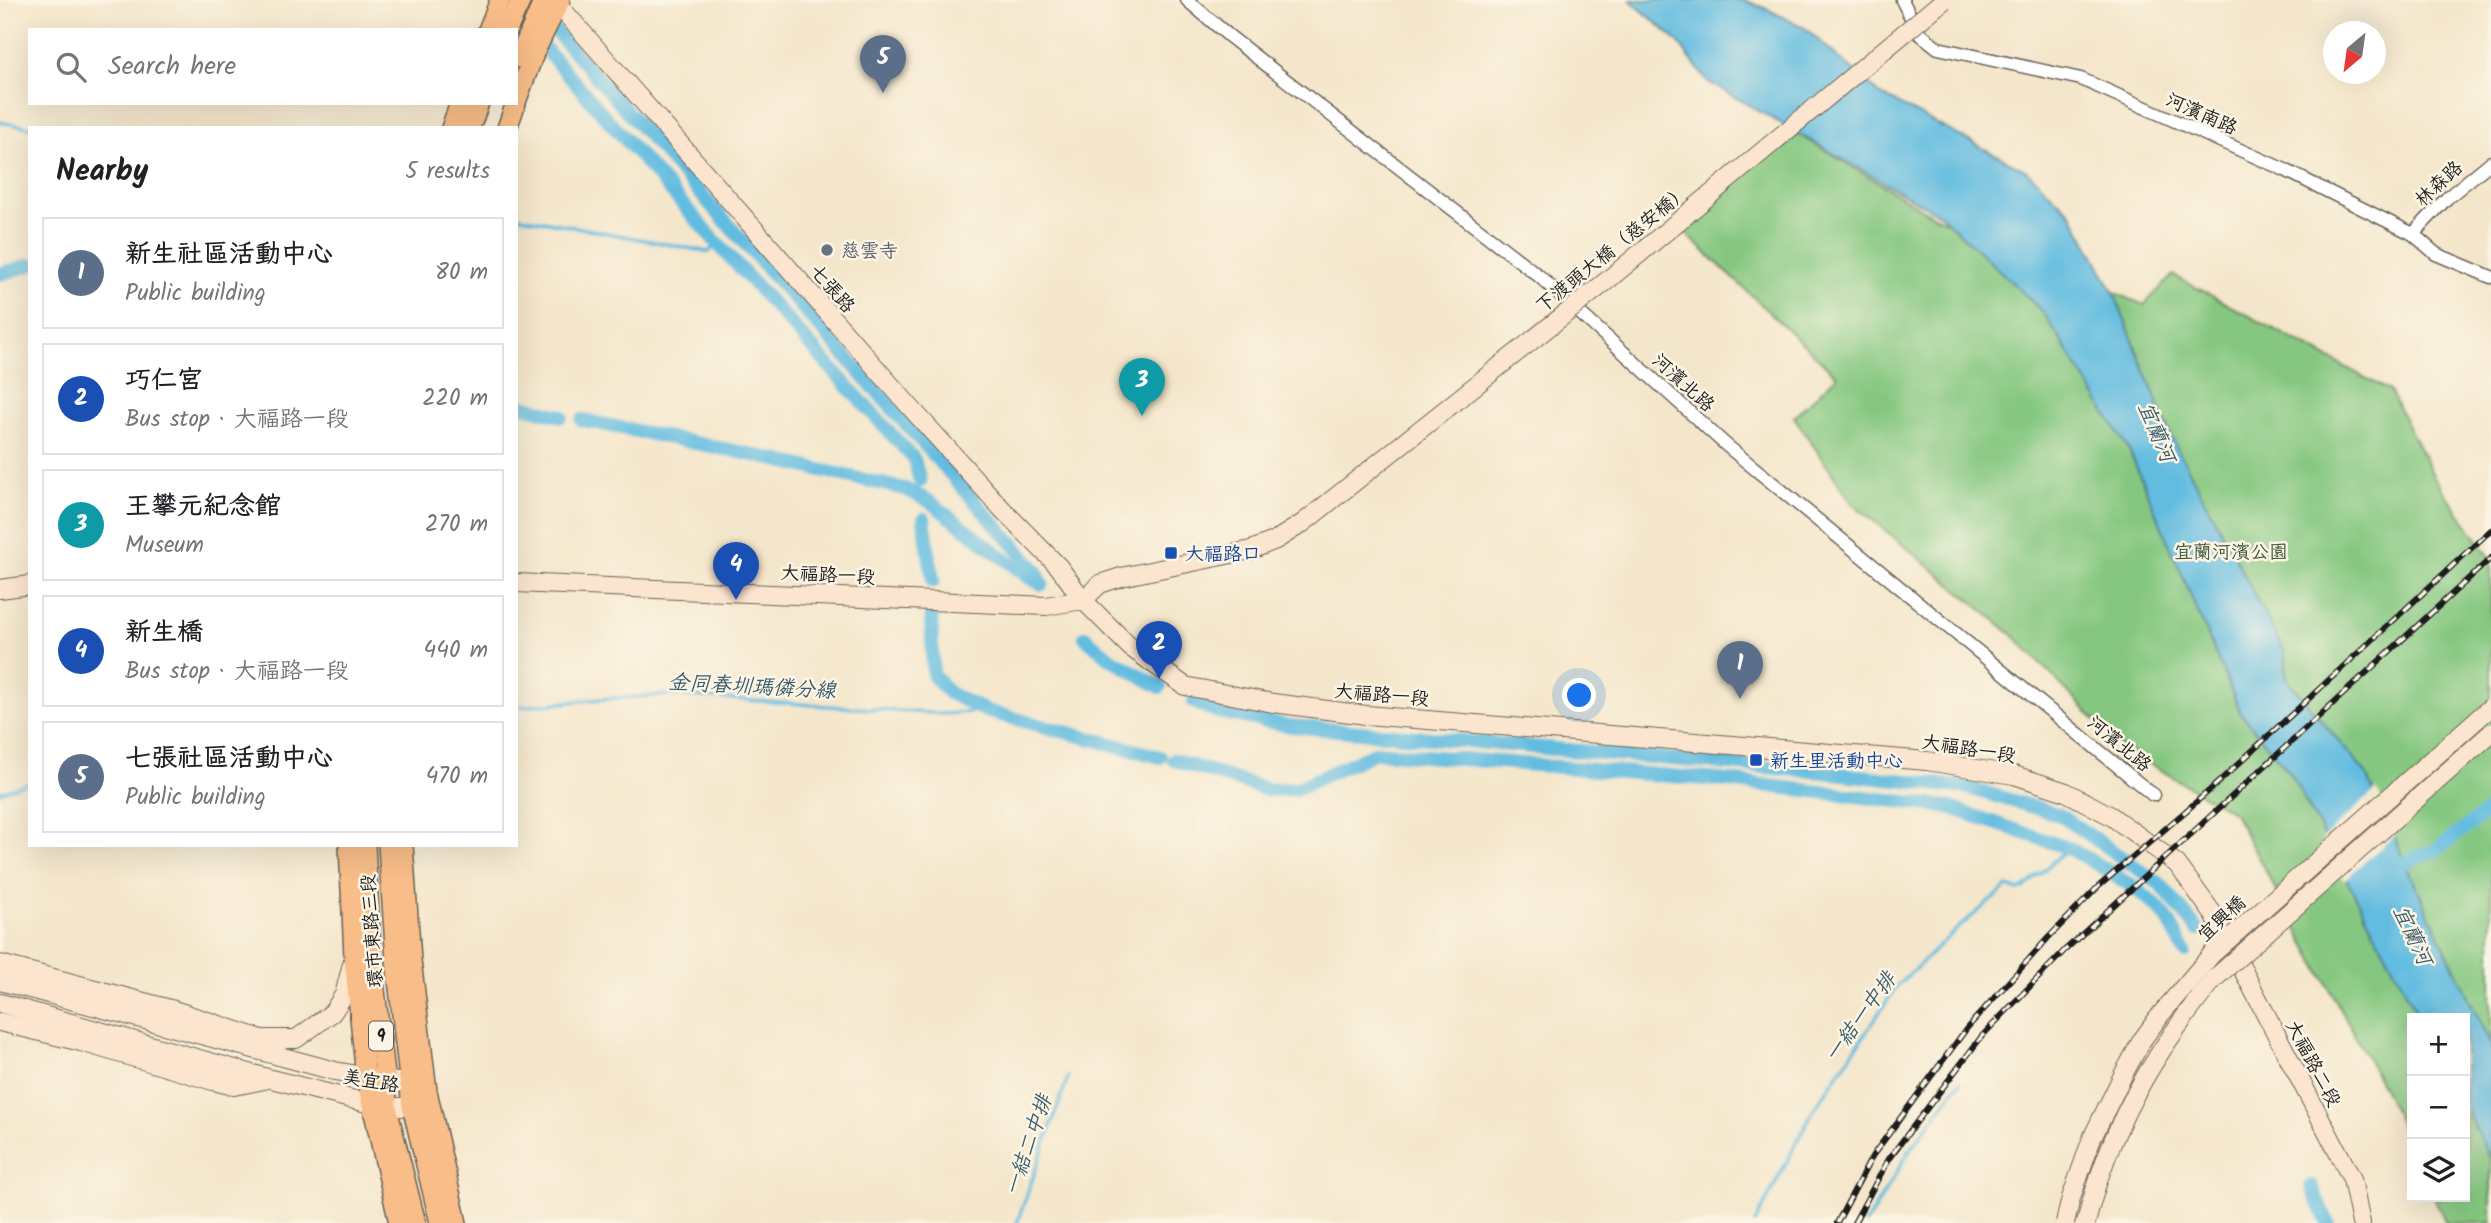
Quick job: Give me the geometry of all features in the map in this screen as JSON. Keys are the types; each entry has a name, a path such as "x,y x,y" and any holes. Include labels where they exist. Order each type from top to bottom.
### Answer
{"main road":[{"path":"495,27 500,0"},
{"path":"495,27 521,0"},
{"name":"下渡頭大橋（慈安橋）","path":"1083,600 1100,584 1121,577 1251,550 1276,540 1303,523 1609,279 1944,0"},
{"path":"518,63 530,48 554,1"},
{"name":"七張路","path":"554,1 911,408 1003,510 1059,567 1083,600"},
{"path":"518,95 530,48"},
{"path":"452,126 459,105"},
{"path":"471,126 478,105"},
{"path":"495,126 502,105"},
{"path":"508,126 515,105"},
{"name":"大福路一段","path":"518,583 1046,606 1083,600 1130,647 1185,686 1226,695 1366,715 1927,761 2014,775 2066,792 2111,816 2150,843 2177,864 2220,926"},
{"path":"0,589 28,585"},
{"name":"宜興橋","path":"2065,1223 2092,1138 2142,1040 2161,1014 2212,954 2491,707"},
{"name":"宜興橋","path":"2086,1223 2112,1142 2132,1100 2177,1024 2214,979 2491,733"},
{"name":"環市東路三段","path":"360,847 353,923 366,1077 379,1106 416,1223"},
{"name":"環市東路三段","path":"360,847 386,1082 379,1106 399,1223"},
{"name":"環市東路三段","path":"388,847 396,961 418,1088 457,1223"},
{"name":"環市東路三段","path":"403,847 418,1088 412,1107 439,1223"},
{"name":"大福路二段","path":"2220,926 2351,1179 2361,1223"},
{"path":"272,1054 332,1013 344,995 354,957"},
{"path":"0,964 174,1010 262,1039 296,1039"},
{"name":"美宜路","path":"0,981 272,1054 418,1088"},
{"name":"美宜路","path":"0,1003 271,1079 379,1106 412,1107"},
{"name":"美宜路","path":"0,1022 234,1086 271,1079"}],"street":[{"name":"河濱北路","path":"1187,0 1229,36 1539,276 1726,445 2153,795"},
{"name":"河濱南路","path":"1902,0 1919,33 1938,48 2081,79 2285,170 2413,234 2436,254 2491,277"},
{"name":"林森路","path":"2413,234 2447,198 2491,162"}],"green space":[{"name":"宜蘭河濱公園","path":"1791,130 1936,217 2144,305 2173,275 2390,391 2434,477 2491,559 2491,1223 2446,1223 2436,1202 2470,1202 2470,1013 2407,1013 2407,1140 2384,1089 2234,813 2121,747 2013,635 1852,503 1794,417 1837,376 1682,230"}],"water":[{"name":"宜蘭河","path":"1630,0 1744,0 1769,10 1805,28 1881,95 2027,171 2071,213 2114,293 2171,436 2285,653 2287,679 2367,775 2410,874 2491,1045 2491,1160 2470,1118 2470,1013 2417,1013 2291,774 2241,714 2130,452 2043,312 1942,216 1707,81 1677,41"}],"pier":[{"path":"2377,789 2396,834 2344,880 2322,839"}],"waterway":[{"path":"528,0 1036,570 1042,584"},
{"path":"509,8 717,243 914,459 920,481"},
{"path":"0,122 28,127"},
{"path":"518,216 709,252 717,243"},
{"path":"0,274 28,266"},
{"path":"518,405 561,416"},
{"path":"582,420 905,489 929,501 1028,577 1042,584"},
{"path":"924,519 933,581"},
{"path":"931,611 933,675 949,693 986,711 1160,757"},
{"path":"1085,637 1111,659 1160,687"},
{"name":"金同春圳瑪僯分線","path":"518,707 671,695 943,714 986,711"},
{"path":"1194,702 1218,712 1290,726 1833,773 1969,788 2060,815 2160,884 2198,930"},
{"path":"1174,760 1268,790 1296,789 1376,752 1719,780 1948,807 2068,848 2105,869 2144,895 2163,913 2185,952"},
{"name":"金同春圳瑪僯分線","path":"0,792 28,783"},
{"path":"2387,869 2436,850 2491,809"},
{"name":"一結一中排","path":"1755,1223 1813,1111 1898,985 1958,928 2007,887 2019,890 2024,888 2068,848"},
{"name":"一結二中排","path":"1017,1223 1068,1077"},
{"path":"1866,1223 1910,1150 1960,1082"},
{"path":"2311,1186 2328,1223"}],"railway":[{"path":"1837,1223 1873,1155 1967,1028 2048,938 2098,887 2210,790 2491,530"},
{"path":"1854,1223 1890,1157 1982,1036 2065,950 2491,558"}],"place":[{"name":"七張社區活動中心","path":"883,93"},
{"name":"慈雲寺","path":"827,250"},
{"name":"王攀元紀念館","path":"1142,416"},
{"name":"大福路口","path":"1171,553"},
{"name":"新生橋","path":"736,600"},
{"name":"巧仁宮","path":"1159,679"},
{"name":"新生社區活動中心","path":"1740,699"},
{"name":"新生里活動中心","path":"1756,760"}]}
